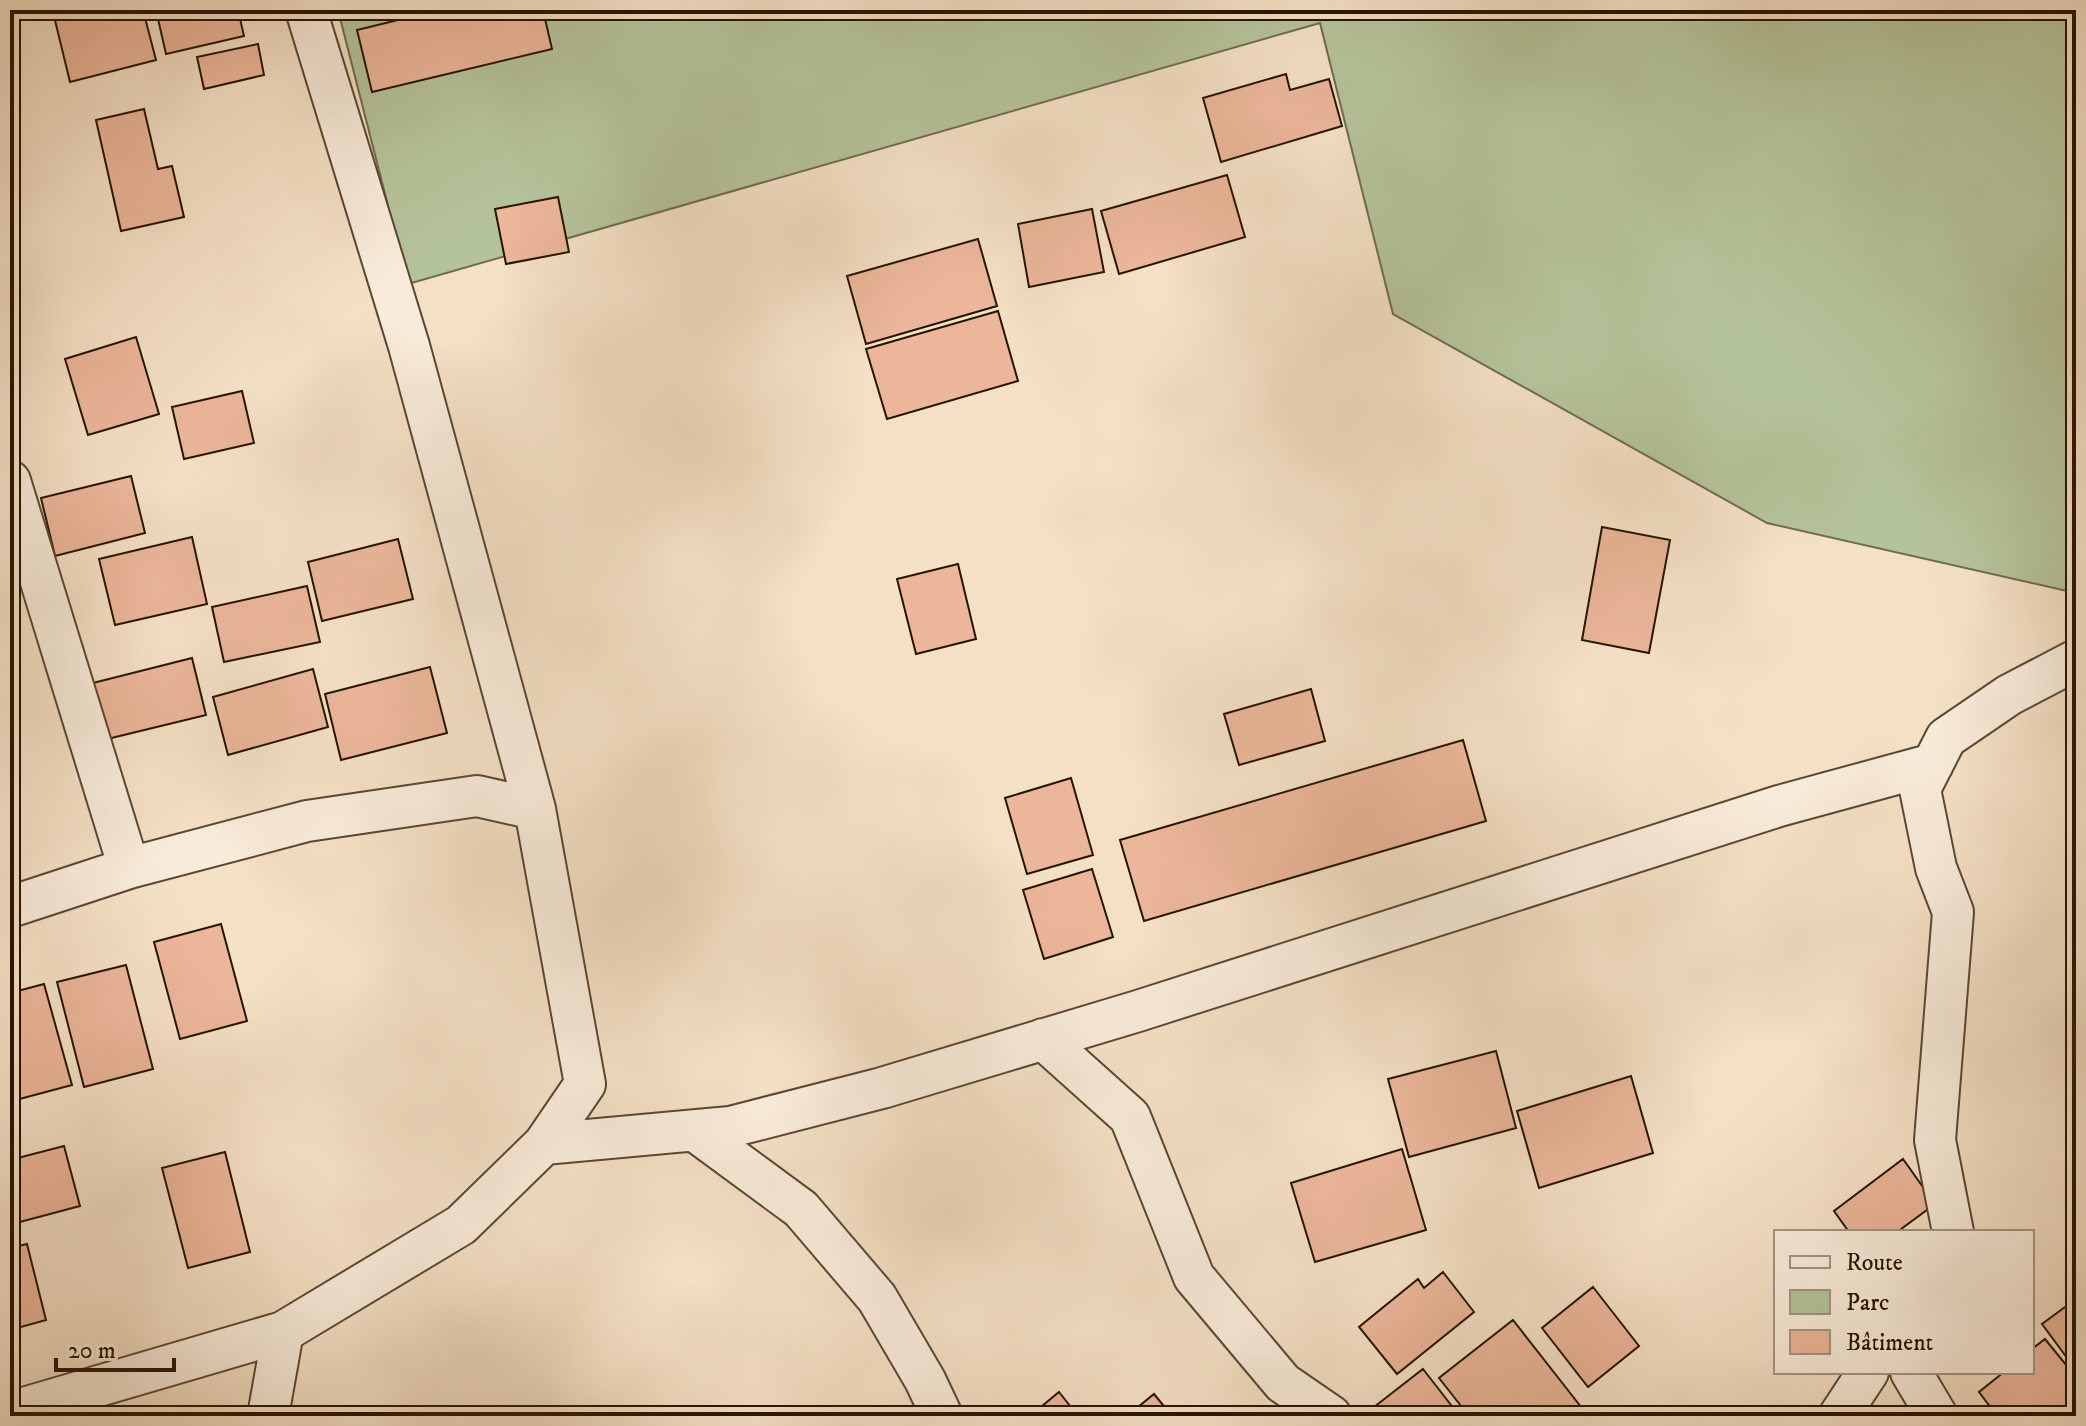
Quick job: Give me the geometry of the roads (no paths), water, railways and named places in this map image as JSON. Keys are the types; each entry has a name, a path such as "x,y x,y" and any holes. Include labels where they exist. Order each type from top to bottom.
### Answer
{"street":[{"path":"10,1412 283,1332 461,1225 544,1144 585,1084 535,809 409,346 306,10"},
{"path":"10,481 129,868"},
{"path":"1953,1230 1935,1140 1953,912 1936,868 1920,789 1946,738 2009,695 2076,660"},
{"path":"544,1144 730,1127 882,1088 1779,806 1933,764"},
{"path":"10,907 129,868 307,821 477,796 535,809"},
{"path":"1043,1039 1130,1117 1194,1277 1283,1383 1331,1416"},
{"path":"695,1131 801,1209 877,1298 925,1380 942,1416"},
{"path":"268,1416 283,1332"},
{"path":"1839,1416 1867,1374"},
{"path":"1912,1374 1937,1416"}]}
